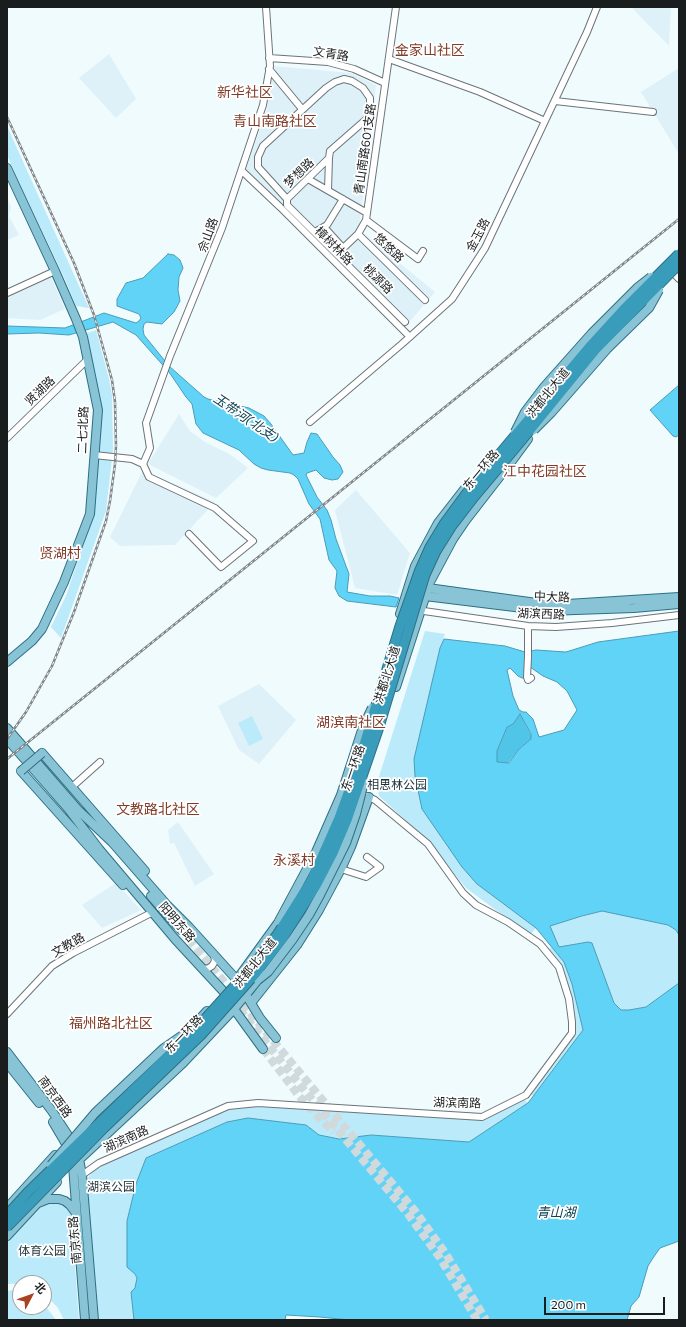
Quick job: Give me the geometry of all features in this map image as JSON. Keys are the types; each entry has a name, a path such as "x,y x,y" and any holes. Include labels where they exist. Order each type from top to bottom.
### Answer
{"highway":[{"name":"东一环路","path":"7,1215 28,1192 195,1030 251,968 278,935 311,881 326,849 356,771 400,626 419,572 430,547 444,524 466,494 591,345 623,310 679,254"},
{"name":"东一环路","path":"7,1227 104,1128 196,1039 256,973 282,939 304,906 330,859 347,820 369,757 422,582 436,551 450,527 597,348 679,264"}],"main road":[{"name":"二七北路","path":"7,168 55,271 83,337 98,410 90,514 64,582 42,629 32,641 7,662"},
{"name":"洪都北大道","path":"7,1208 69,1142 164,1055 237,980 279,921 293,905 310,875 335,822 415,566 438,523 453,503 538,404 590,339 650,277 679,250"},
{"name":"洪都北大道","path":"7,1236 79,1159 183,1062 234,1009 294,933 316,896 347,828 379,740 425,596 446,552 466,520 511,462 537,425 595,355 659,290 678,274"},
{"path":"512,438 525,412 544,386 592,333 650,277"},
{"path":"522,441 551,413 607,349 649,308 659,290"},
{"name":"中大路","path":"428,588 551,605 679,597"},
{"name":"中大路","path":"425,596 547,611 634,608 679,604"},
{"path":"279,921 316,852 341,795 363,727 383,684"},
{"name":"阳明东路","path":"7,728 74,810 179,932"},
{"name":"阳明东路","path":"7,739 74,810 112,842 167,905 237,980 260,1018 276,1038"},
{"path":"153,912 143,908 21,771 42,753 163,893 167,905"},
{"path":"258,980 268,972 309,915 346,843 356,814 369,757"},
{"path":"251,1003 297,945 319,910 351,847 369,797"},
{"name":"阳明东路","path":"74,810 99,849 175,939 224,992 234,1009 263,1049"},
{"path":"28,1192 95,1112 164,1048 187,1032"},
{"name":"南京西路","path":"7,1052 52,1111 79,1159"},
{"name":"南京西路","path":"7,1063 69,1142 73,1166"},
{"name":"南京东路","path":"79,1159 82,1175 94,1320"},
{"name":"南京东路","path":"73,1166 85,1320"},
{"path":"7,1241 41,1201 53,1199 65,1201 77,1214"}],"street":[{"name":"佘山路","path":"143,464 150,448 146,423 164,371 213,253 242,171 263,105 269,69 266,7"},
{"name":"青山南路601支路","path":"366,220 396,7"},
{"name":"金玉路","path":"310,422 410,337 452,299 485,248 555,101 597,7"},
{"name":"文青路","path":"269,58 328,62 354,69 385,83"},
{"path":"389,59 480,92 545,121"},
{"path":"269,69 302,109"},
{"name":"梦想路","path":"344,79 352,81 363,88 370,98 370,116 330,151 329,158 287,199 258,167 258,157 263,146 326,88 335,82 344,79"},
{"path":"555,101 652,112"},
{"path":"328,190 329,158"},
{"name":"樟树林路","path":"242,171 410,337"},
{"path":"308,179 367,213"},
{"path":"280,207 287,199"},
{"name":"桃源路","path":"287,199 287,205 406,322"},
{"path":"315,232 327,225 343,199"},
{"path":"358,234 366,220 418,259 423,251"},
{"path":"324,227 343,248"},
{"name":"悠悠路","path":"337,254 358,234 425,300"},
{"path":"7,293 55,271"},
{"name":"贤湖路","path":"7,436 87,359"},
{"path":"94,455 132,459 143,464 149,477 215,508 253,541 221,567 189,534"},
{"name":"湖滨西路","path":"402,607 528,626 556,627 612,623 679,615"},
{"path":"528,626 529,677"},
{"path":"72,786 100,762"},
{"name":"湖滨南路","path":"82,1175 99,1163 228,1106 258,1103 482,1117 526,1095 572,1033 572,1022 568,999 559,967 540,944 508,922 476,905 463,893 428,844 375,800 360,792"},
{"path":"341,869 366,877 380,867 367,857"},
{"name":"文教路","path":"7,1014 52,966 73,953 153,912"},
{"path":"201,968 207,969 212,966 215,961 214,955"}],"shaded area":[{"path":"631,7 671,7 669,46"},
{"path":"109,54 136,99 116,118 79,78"},
{"path":"274,66 351,73 376,85 359,230 435,292 406,326 245,172 267,109"},
{"path":"679,68 679,154 641,92"},
{"path":"7,197 11,207 9,216 19,235 7,240"},
{"path":"50,275 65,309 40,320 7,318 7,295"},
{"path":"179,414 190,431 205,442 231,455 248,468 216,498 148,464"},
{"path":"143,470 215,502 175,545 120,546 110,537"},
{"path":"356,490 410,553 397,595 355,588 335,510"},
{"path":"259,684 296,720 259,764 239,750 218,706"},
{"path":"520,714 531,735 531,739 518,750 508,763 496,762 497,751 507,727 513,724"},
{"path":"178,822 214,874 195,886 174,843 170,844 168,830"},
{"path":"116,883 141,910 102,928 82,905"}],"green space":[{"path":"7,126 89,308 76,306 19,182 7,155"},
{"path":"96,330 112,395 113,450 106,511 61,638 51,627 66,596 94,512 100,403 87,333"},
{"name":"相思林公园","path":"425,631 445,634 440,648 477,884 536,928 530,935 466,888 425,838 379,796 377,783"},
{"path":"252,716 263,739 249,746 238,723"},
{"path":"602,911 668,925 676,930 679,935 679,983 646,1007 621,1010 614,1003 592,943 588,942 559,947 550,926"},
{"path":"551,947 564,962 572,984 583,1030 534,1095 526,1095 572,1033 572,1022 559,967 547,951"},
{"name":"湖滨公园","path":"525,1100 528,1103 469,1142 371,1135 339,1139 319,1135 306,1125 248,1118 227,1122 146,1158 136,1184 127,1221 131,1269 137,1278 135,1288 131,1292 134,1320 99,1320 87,1188 88,1178 94,1169 229,1108 272,1106 483,1119"},
{"name":"体育公园","path":"50,1201 58,1202 65,1206 71,1213 79,1320 64,1320 58,1308 52,1302 52,1275 12,1275 12,1284 7,1284 7,1241 40,1205"},
{"path":"12,1290 12,1315 52,1315 56,1320 7,1320 7,1291"}],"water":[{"name":"玉带河(北支)","path":"168,254 174,255 180,260 183,268 179,277 178,290 180,301 174,312 162,324 147,322 144,324 144,335 169,366 204,397 249,408 264,416 293,455 304,453 311,433 317,434 340,465 343,472 338,479 332,480 324,478 316,470 307,473 306,475 317,497 327,510 331,520 336,539 349,574 347,592 370,596 390,596 399,598 396,607 347,601 339,596 335,588 337,571 329,560 320,519 309,504 298,479 290,473 261,468 254,464 239,450 203,433 196,424 192,404 169,372 136,335 113,322 69,335 39,333 7,334 7,326 65,328 104,313 136,323 141,318 139,314 117,306 117,299 126,283 143,278"},
{"path":"679,385 679,435 676,437 673,436 650,410"},
{"name":"青山湖","path":"679,631 679,935 676,930 668,925 602,911 550,926 559,947 588,942 592,943 614,1003 621,1010 646,1007 679,983 679,1241 660,1248 653,1258 648,1266 639,1297 631,1306 627,1320 349,1320 286,1315 285,1320 134,1320 131,1292 135,1288 137,1278 135,1274 127,1267 127,1221 136,1184 146,1158 227,1122 248,1118 306,1125 319,1135 339,1139 371,1135 469,1142 528,1103 583,1030 572,984 564,962 536,928 477,884 462,867 422,809 415,776 414,759 440,648 444,639 505,646 525,652 536,650 566,652 598,642","holes":["530,667 543,676 557,682 567,691 577,710 564,730 539,737 533,719 526,712 519,710 513,696 507,670 510,668 518,676 524,678","520,714 531,734 531,739 518,750 509,763 497,762 497,751 507,727 513,724"]}],"tunnel":[{"path":"181,930 416,1212 446,1254 486,1320"},
{"path":"232,1000 305,1091 408,1214 440,1258 477,1320"},
{"path":"263,1049 299,1096 334,1132"}],"railway":[{"path":"7,117 74,263 94,315 112,380 115,402 116,446 115,464 106,521 74,612 52,666 26,712 7,739"},
{"path":"7,759 679,219"}],"district":[{"name":"金家山社区","path":"430,50"},
{"name":"新华社区","path":"245,92"},
{"name":"青山南路社区","path":"275,121"},
{"name":"江中花园社区","path":"545,471"},
{"name":"贤湖村","path":"60,553"},
{"name":"湖滨南社区","path":"351,722"},
{"name":"文教路北社区","path":"158,809"},
{"name":"永溪村","path":"294,860"},
{"name":"福州路北社区","path":"111,1023"}]}
